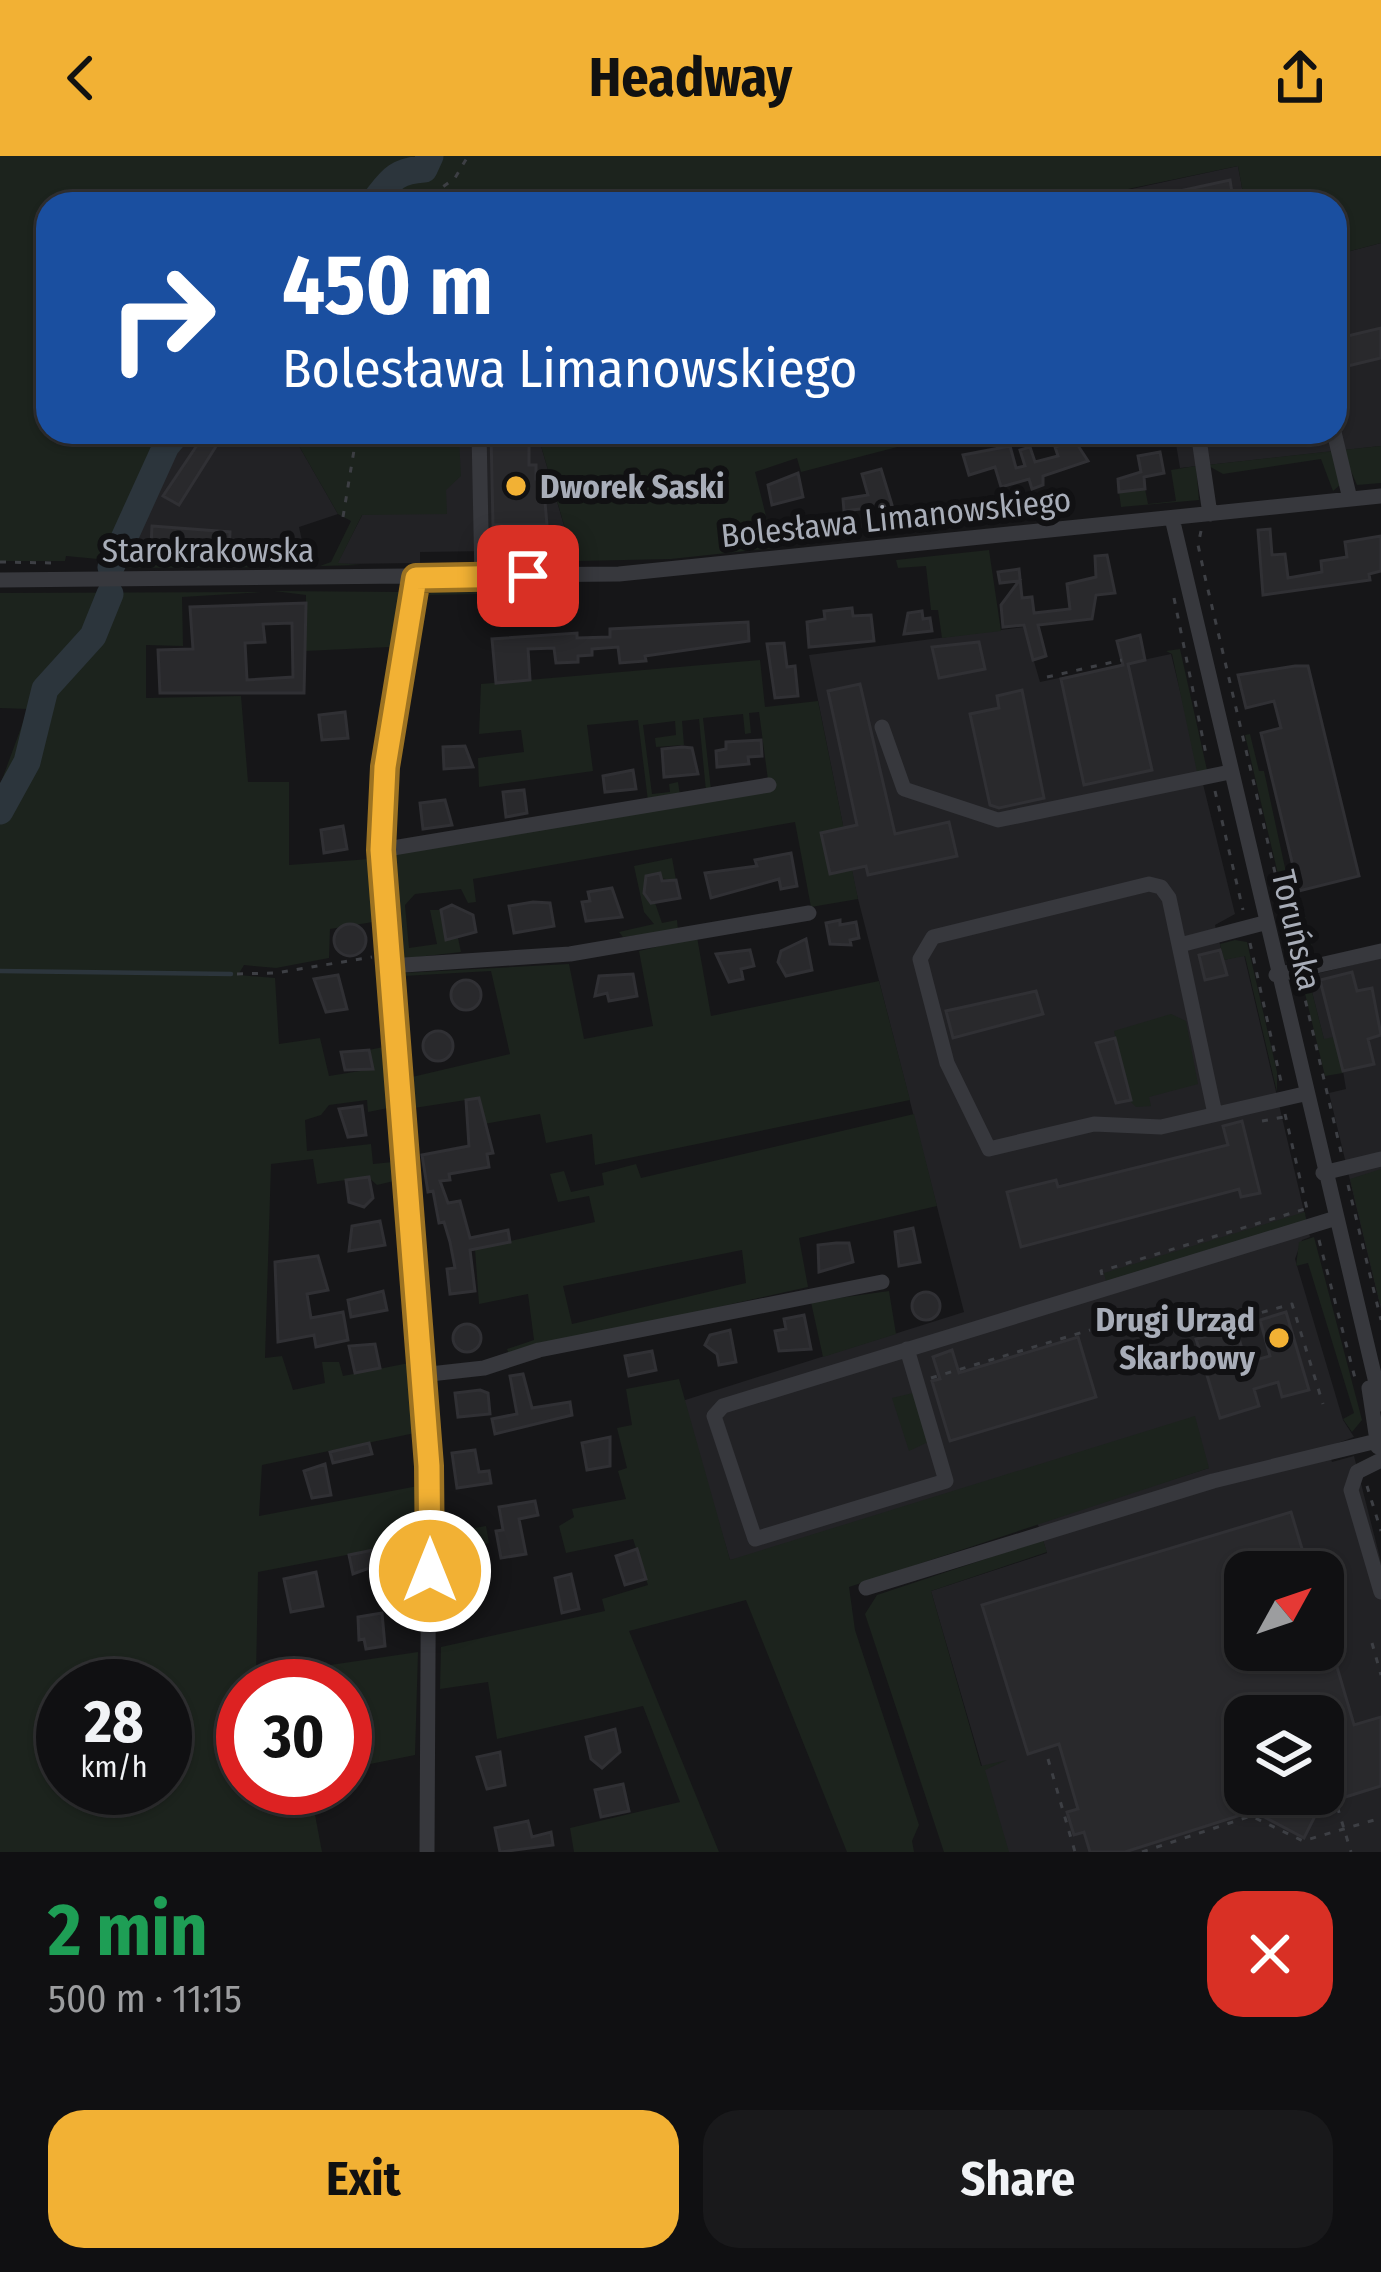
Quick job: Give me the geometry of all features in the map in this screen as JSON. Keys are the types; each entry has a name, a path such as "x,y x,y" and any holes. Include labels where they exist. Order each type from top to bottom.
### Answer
{"street":[{"path":"479,444 482,578"},
{"path":"1199,444 1209,521"},
{"path":"1337,444 1350,499"},
{"name":"Bolesława Limanowskiego","path":"416,578 731,566 1172,518 1209,521 1381,496"},
{"name":"Toruńska","path":"1172,518 1365,1355 1381,1460"},
{"path":"416,578 385,767 381,850 430,1516 428,1852"},
{"name":"Starokrakowska","path":"0,580 416,578"},
{"path":"882,727 904,789 992,820 1230,772"},
{"path":"381,850 769,785"},
{"path":"1215,1114 1169,898 1161,887 1149,884 933,937 920,959 947,1063 980,1141 989,1149 1094,1124 1154,1129 1215,1114 1284,1108 1304,1094"},
{"path":"388,961 569,954 809,914"},
{"path":"1180,945 1264,923"},
{"path":"1276,975 1381,951"},
{"path":"1323,1173 1381,1159"},
{"path":"907,1349 946,1481 763,1539 753,1537 714,1415 717,1409 907,1349 1106,1288 1309,1217 1333,1219"},
{"path":"422,1375 484,1368 539,1350 882,1282"},
{"name":"Toruńska","path":"1365,1355 1381,1404"},
{"path":"866,1588 1213,1481 1300,1463 1378,1439"},
{"path":"1381,1460 1361,1468 1352,1490 1381,1592"}],"path":[{"path":"436,192 455,178 468,156"},
{"path":"343,517 355,444"},
{"path":"1209,521 1198,538 1199,548 1381,1320"},
{"path":"1173,595 1309,1217 1328,1262 1359,1397"},
{"path":"1047,676 1122,660"},
{"path":"237,974 388,961"},
{"path":"1262,1121 1284,1108"},
{"path":"1106,1288 1101,1271 1309,1217"},
{"path":"1134,1332 1153,1327 1162,1333 1245,1309 1256,1314 1292,1304 1322,1404"},
{"path":"917,1382 1090,1330"},
{"path":"1361,1468 1381,1531"},
{"path":"1372,1643 1381,1675"},
{"path":"1048,1759 1075,1852"},
{"path":"1340,1815 1351,1852"},
{"path":"1142,1852 1251,1816 1303,1841 1381,1818"}],"shaded area":[{"path":"0,156 1381,156 1381,243 1347,252 1347,192 1243,192 1238,166 1128,192 36,192 36,444 169,444 109,557 117,557 170,444 181,444 135,537 137,553 293,559 286,567 102,568 98,559 66,556 65,561 0,561"},
{"path":"1238,166 1243,192 1127,192"},
{"path":"1381,243 1381,446 1180,468 1176,444 1347,444 1347,252"},
{"path":"180,444 298,444 338,514 299,527 303,545 291,547 293,559 137,553 135,537"},
{"path":"298,444 459,444 461,476 446,490 447,514 362,515 338,563 361,565 320,566 331,562 351,521 338,514"},
{"path":"399,444 540,444 571,550 420,552 420,563 337,564"},
{"path":"540,444 909,444 801,472 797,458 755,472 774,548 671,559 491,563 493,551 571,549"},
{"path":"1381,446 1381,483 1357,485 1342,450"},
{"path":"1333,451 1340,485 1333,491 1321,459 1223,474 1207,465"},
{"path":"1196,466 1199,500 1121,507 1119,492 1145,489 1148,504 1176,501 1171,470"},
{"path":"989,550 1001,631 942,638 938,610 931,610 926,566 898,568 896,560"},
{"path":"564,588 565,604 536,604 535,593 427,595 437,590"},
{"path":"274,591 399,592 402,603 389,670 389,647 305,651 306,595"},
{"path":"262,592 182,597 183,646 146,645 146,698 241,696 248,782 289,782 289,865 370,859 373,922 330,929 329,958 276,968 244,965 238,975 275,978 279,1044 320,1038 329,1076 372,1069 369,1050 383,1047 388,1108 368,1112 367,1100 329,1105 321,1115 305,1120 307,1151 371,1144 373,1164 393,1162 394,1181 377,1185 368,1177 317,1184 313,1159 271,1164 265,1358 282,1356 293,1390 325,1383 322,1362 339,1362 343,1376 409,1363 415,1433 262,1465 259,1516 418,1486 419,1541 258,1572 256,1659 216,1659 216,1815 315,1815 322,1852 0,1852 0,785 28,709 0,708 0,593"},
{"path":"1024,627 1040,682 1171,654 1235,914 1215,925 1224,960 1244,955 1310,1237 1302,1240 1295,1259 1343,1420 1354,1437 1327,1447 1332,1462 1354,1456 1381,1562 1381,1852 1007,1852 931,1591 1047,1553 1037,1522 1209,1468 730,1560 682,1401 964,1312 856,891 809,655"},
{"path":"1180,649 1207,770 1197,772 1172,654 1166,651"},
{"path":"760,660 765,707 818,701 858,899 811,907 795,822 473,879 476,902 468,903 461,889 415,894 405,905 409,948 437,944 430,910 441,910 446,940 458,938 461,952 400,959 394,854 768,780 759,712 749,713 751,733 745,734 743,714 703,718 711,790 706,791 699,719 682,721 684,745 656,747 655,738 676,735 675,721 643,725 652,794 670,792 669,784 678,782 680,795 648,801 638,720 587,725 593,771 479,787 478,758 524,752 521,730 479,734 481,684"},
{"path":"1250,734 1259,771 1264,771 1292,900 1301,899 1315,959 1299,963 1245,735"},
{"path":"672,858 676,880 646,877 662,923 677,920 678,930 623,937 619,932 654,924 644,912 634,866"},
{"path":"697,937 711,1016 879,981 910,1100 595,1165 592,1134 546,1143 540,1114 484,1124 479,1098 414,1108 413,1136 405,1044 412,1077 510,1054 491,971 403,976 404,1027 402,973 569,964 584,1039 653,1026 639,951"},
{"path":"1247,942 1277,1072 1277,1092 1245,956 1224,960 1220,944"},
{"path":"1381,958 1381,1309 1329,1093 1346,1089 1343,1071 1324,1040 1308,976"},
{"path":"1308,976 1324,1039 1334,1037 1343,1073 1325,1076 1301,977"},
{"path":"1171,1014 1186,1021 1198,1084 1149,1097 1151,1106 1136,1107 1129,1100 1114,1031"},
{"path":"914,1114 937,1206 799,1238 808,1287 509,1354 507,1349 534,1340 528,1294 479,1304 475,1249 595,1222 589,1196 558,1202 550,1174 564,1171 571,1192 604,1185 602,1173 636,1164 641,1178","holes":["742,1250 746,1283 572,1324 563,1286"]},
{"path":"1381,1169 1381,1304 1380,1304 1350,1179"},
{"path":"1305,1212 1306,1220 1106,1281 1104,1273"},
{"path":"1314,1237 1362,1420 1352,1432 1343,1419 1354,1413 1308,1263 1296,1266 1299,1242"},
{"path":"889,1291 896,1334 823,1357 811,1302"},
{"path":"679,1379 730,1560 1195,1416 1209,1468 849,1587 855,1630 919,1825 912,1841 914,1852 847,1852 746,1600 629,1631 719,1852 574,1852 570,1828 680,1802 643,1706 497,1739 488,1682 440,1689 441,1647 605,1611 602,1599 648,1585 633,1539 566,1553 559,1526 574,1517 572,1509 626,1499 618,1471 627,1468 617,1428 632,1425 626,1389"},
{"path":"913,1393 928,1442 909,1451 892,1398"},
{"path":"486,1526 489,1543 475,1547 475,1555 442,1561 442,1534"},
{"path":"1043,1540 1047,1552 931,1591 981,1766 1007,1760 985,1770 1009,1852 944,1852 865,1614 877,1595"},
{"path":"418,1652 415,1755 372,1764 371,1659"}],"building":[{"path":"1230,180 1232,192 1175,192"},
{"path":"1381,328 1381,358 1347,366 1347,336"},
{"path":"198,444 217,444 179,505 163,496"},
{"name":"Dworek Saski","path":"491,444 529,444 529,465 536,465 536,479 543,479 547,525 493,525"},
{"path":"1077,444 1088,461 1043,476 1043,485 1032,489 1029,479 1001,487 995,467 969,475 963,455 1010,446 1016,468 1025,466 1020,450 1030,447 1035,462 1058,456 1055,447"},
{"path":"1160,452 1164,473 1144,477 1145,489 1119,492 1118,479 1141,472 1138,456"},
{"path":"881,469 892,505 844,511 843,499 868,495 862,474"},
{"path":"798,473 803,497 772,505 768,485"},
{"path":"152,526 230,532 229,553 151,547"},
{"path":"1270,529 1272,555 1285,554 1288,578 1322,572 1321,561 1347,557 1345,542 1381,536 1381,571 1369,574 1370,580 1263,595 1258,530"},
{"path":"1107,555 1115,593 1096,595 1092,619 1038,625 1046,656 1033,660 1024,625 1003,627 1001,605 1019,581 1000,583 998,572 1019,569 1022,598 1032,597 1034,613 1070,609 1067,584 1096,577 1095,556"},
{"path":"306,603 304,693 160,693 158,650 193,649 190,607","holes":["292,623 293,677 247,680 245,643 265,642 263,624"]},
{"path":"852,608 853,616 871,615 874,641 809,647 807,622 825,619 824,611"},
{"path":"922,611 923,619 930,618 932,631 904,634 908,613"},
{"path":"748,622 749,641 645,656 646,661 620,663 618,647 592,649 592,655 578,656 578,662 556,663 554,648 528,649 530,680 496,683 492,639 577,633 577,638 610,637 610,629"},
{"path":"1140,635 1145,660 1128,664 1152,770 1084,785 1061,679 1123,665 1117,641"},
{"path":"979,642 985,669 939,678 932,647"},
{"path":"784,643 787,667 795,666 798,696 775,698 767,644"},
{"path":"1308,666 1359,876 1299,891 1261,733 1281,728 1274,701 1246,708 1238,675"},
{"path":"860,684 895,834 949,822 957,856 868,875 866,866 830,874 821,833 857,825 828,691"},
{"path":"1022,690 1044,798 999,808 990,805 970,714 999,708 997,696"},
{"path":"345,712 348,738 322,740 319,715"},
{"path":"761,740 762,756 748,757 749,764 717,767 716,751 726,749 726,742"},
{"path":"465,746 473,767 444,769 443,747"},
{"path":"692,748 698,774 664,777 662,749"},
{"path":"633,770 636,789 605,792 603,776"},
{"path":"524,790 527,813 506,817 503,792"},
{"path":"445,800 452,825 423,829 420,803"},
{"path":"343,826 347,849 324,853 321,830"},
{"path":"791,853 797,886 781,889 779,879 711,898 705,873 757,866 755,860"},
{"path":"660,873 662,881 676,880 680,898 651,903 644,893 646,876"},
{"path":"612,888 622,917 586,921 582,902 590,901 588,892"},
{"path":"550,903 554,926 514,933 509,906"},
{"path":"452,905 473,915 476,932 446,940 441,910"},
{"path":"840,920 840,925 856,922 859,938 850,940 851,945 830,944 826,923"},
{"path":"350,924 361,929 366,940 361,951 350,956 339,951 334,940 339,929"},
{"path":"806,939 812,970 786,976 778,962 781,951"},
{"path":"750,950 754,966 741,969 743,979 729,982 716,954"},
{"path":"1220,950 1227,975 1205,980 1199,955"},
{"path":"1352,972 1357,991 1372,988 1381,1035 1368,1039 1374,1064 1343,1071 1320,980"},
{"path":"633,974 637,996 609,1001 607,993 595,996 599,976"},
{"path":"338,975 347,1009 326,1012 314,979"},
{"path":"466,980 481,995 466,1010 451,995"},
{"path":"1036,991 1043,1014 953,1038 946,1011"},
{"path":"438,1031 449,1035 453,1046 449,1057 438,1061 427,1057 423,1046 427,1035"},
{"path":"1115,1038 1131,1100 1116,1103 1096,1043"},
{"path":"369,1050 373,1069 345,1070 341,1052"},
{"path":"479,1098 493,1153 487,1154 489,1167 449,1174 450,1180 440,1181 448,1203 460,1201 470,1238 508,1230 510,1242 470,1250 475,1291 450,1294 447,1269 455,1268 450,1242 444,1222 439,1223 433,1191 428,1192 422,1155 469,1146 466,1100"},
{"path":"362,1106 366,1135 348,1137 339,1109"},
{"path":"1242,1121 1260,1193 1241,1197 1239,1189 1021,1247 1007,1192 1056,1180 1058,1187 1228,1145 1223,1126"},
{"path":"369,1177 373,1198 364,1207 349,1202 346,1180"},
{"path":"380,1221 385,1245 349,1251 352,1226"},
{"path":"913,1228 920,1262 899,1266 895,1232"},
{"path":"849,1243 853,1262 819,1272 818,1245"},
{"path":"318,1256 328,1290 307,1294 311,1318 343,1312 348,1340 316,1347 314,1335 278,1342 275,1262"},
{"path":"383,1291 387,1310 351,1317 348,1300"},
{"path":"926,1292 936,1296 940,1306 936,1316 926,1320 916,1316 912,1306 916,1296"},
{"path":"1286,1312 1309,1390 1282,1397 1278,1382 1254,1389 1259,1406 1220,1418 1196,1339 1236,1328 1246,1363 1270,1356 1260,1320"},
{"path":"804,1315 811,1349 779,1351 775,1331 786,1329 784,1319"},
{"path":"467,1324 477,1328 481,1338 477,1348 467,1352 457,1348 453,1338 457,1328"},
{"path":"730,1330 736,1362 719,1365 717,1354 705,1345 710,1335"},
{"path":"1078,1337 1096,1397 950,1441 932,1381 940,1379 933,1357 952,1350 959,1373"},
{"path":"375,1344 380,1368 355,1373 349,1346"},
{"path":"652,1351 656,1370 629,1376 625,1356"},
{"path":"523,1374 532,1408 570,1402 572,1415 495,1434 492,1419 517,1414 510,1376"},
{"path":"455,1393 488,1393 490,1414 458,1417"},
{"path":"610,1437 610,1466 587,1470 582,1443"},
{"path":"369,1443 372,1454 333,1463 330,1452"},
{"path":"475,1450 479,1472 489,1471 491,1483 457,1488 452,1453"},
{"path":"325,1464 331,1495 312,1498 304,1471"},
{"path":"535,1501 538,1515 519,1519 526,1554 501,1558 496,1531 503,1530 499,1507"},
{"path":"1291,1512 1303,1551 1224,1551 1224,1671 1338,1671 1354,1725 1381,1717 1381,1786 1344,1797 1344,1695 1224,1695 1224,1815 1241,1815 1125,1852 1090,1852 1084,1832 1074,1835 1067,1812 1078,1809 1059,1744 1028,1754 982,1605"},
{"path":"383,1548 386,1562 353,1574 349,1555"},
{"path":"637,1549 646,1579 625,1585 616,1556"},
{"path":"316,1572 323,1606 291,1612 284,1579"},
{"path":"571,1574 579,1609 562,1613 555,1578"},
{"path":"382,1613 385,1646 366,1649 364,1639 359,1640 358,1617"},
{"path":"615,1729 620,1752 602,1768 591,1759 586,1737"},
{"path":"500,1752 505,1785 487,1789 477,1757"},
{"path":"623,1784 629,1811 601,1817 595,1790"},
{"path":"1261,1815 1316,1815 1304,1838"},
{"path":"528,1821 532,1837 551,1832 553,1845 500,1852 495,1828"}],"waterway":[{"path":"382,192 399,175 424,169 430,156"},
{"path":"111,567 168,444"},
{"path":"110,594 111,567"},
{"path":"0,811 27,762 45,689 93,636 110,594"},
{"path":"0,971 231,974"}],"place":[{"name":"Dworek Saski","path":"516,486"},
{"name":"Drugi Urząd Skarbowy","path":"1279,1338"}],"route":[{"path":"430,1571 429,1466 383,902 385,767 416,578 528,576"}]}
